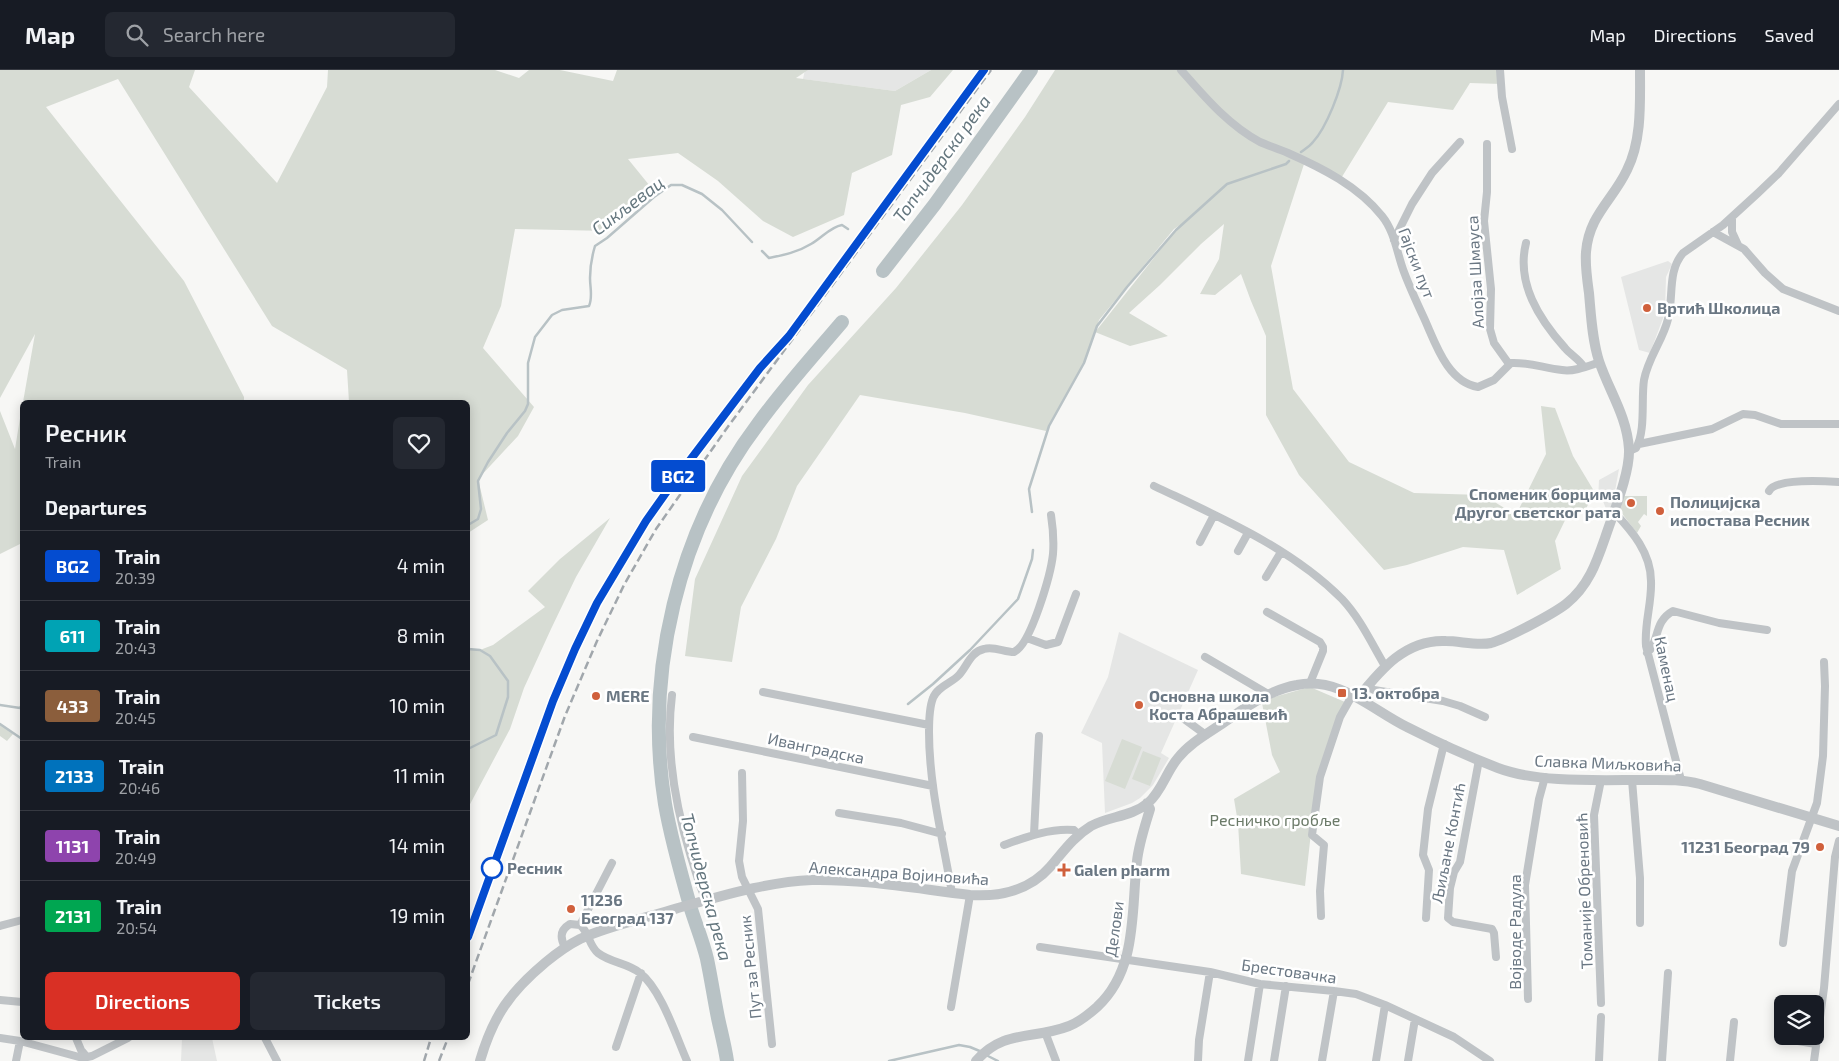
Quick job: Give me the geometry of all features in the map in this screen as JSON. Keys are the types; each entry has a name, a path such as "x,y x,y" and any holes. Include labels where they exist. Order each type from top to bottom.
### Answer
{"street":[{"name":"Гајски пут","path":"1182,70 1222,113 1248,135 1314,165 1354,189 1383,217 1394,240 1411,289 1442,358 1452,370 1467,383 1480,387 1494,380 1509,364"},
{"path":"1500,70 1502,97 1512,149"},
{"path":"1320,916 1324,845 1312,835 1320,777 1340,717 1355,696 1385,666 1406,651 1428,642 1490,643 1558,609 1573,598 1590,576 1614,512 1627,467 1629,451 1623,416 1600,362 1593,330 1587,276 1588,242 1597,216 1627,170 1633,153 1640,116 1640,70"},
{"path":"1629,451 1636,448 1638,444 1645,377 1668,320 1675,264 1683,253 1732,218 1779,173 1839,104"},
{"path":"1394,240 1432,173 1460,142"},
{"name":"Алојза Шмауса","path":"1487,144 1487,192 1484,221 1491,289 1490,330 1494,342 1509,364"},
{"path":"1732,218 1732,232 1738,245"},
{"path":"1713,232 1738,245 1749,254 1778,286 1794,295 1839,311"},
{"path":"1526,243 1522,264 1524,278 1536,310 1560,344 1581,362 1584,367"},
{"path":"1509,364 1521,363 1563,370 1584,367 1600,362"},
{"path":"1638,444 1712,429 1744,414 1755,415 1781,424 1839,424"},
{"path":"1769,491 1775,485 1800,481 1839,482"},
{"path":"1154,486 1248,533 1304,566 1341,599 1364,630 1385,666"},
{"name":"Каменац","path":"1614,512 1637,539 1648,564 1652,583 1645,635 1647,653 1681,780"},
{"path":"952,893 933,786 929,749 929,725 933,696 938,690 959,675 967,662 976,653 988,648 1014,652 1020,648 1027,638 1052,563 1054,544 1051,515"},
{"path":"1200,542 1214,515"},
{"path":"1238,551 1248,533"},
{"path":"1266,577 1281,552"},
{"path":"1027,638 1046,645 1058,642 1076,594"},
{"path":"1647,653 1650,650 1659,625 1673,611 1719,624 1767,630"},
{"path":"1147,803 1157,793 1178,758 1206,734 1268,694 1310,683 1323,651 1320,642 1267,612"},
{"path":"1205,657 1268,694"},
{"path":"1783,942 1792,871 1817,803 1823,756 1824,662"},
{"name":"Славка Миљковића","path":"1310,683 1328,686 1355,696 1405,727 1479,760 1519,774 1601,780 1681,780 1839,826"},
{"path":"1367,686 1374,690 1443,701 1485,716"},
{"path":"763,692 929,725"},
{"path":"672,695 670,750 678,806 704,901"},
{"path":"1180,716 1206,734"},
{"path":"1034,834 1039,736"},
{"name":"Иванградска","path":"693,737 933,786"},
{"path":"1426,918 1429,870 1423,854 1428,809 1444,744"},
{"name":"Љиљане Контић","path":"1479,760 1460,862 1454,872 1450,888 1448,918 1453,922 1492,929 1496,957"},
{"name":"Пут за Ресник","path":"742,772 743,821 739,861 742,877 758,909 772,1044"},
{"name":"Војводе Радула","path":"1528,999 1525,885 1539,799 1545,777"},
{"name":"Томаније Обреновић","path":"1601,780 1594,815 1601,1003"},
{"path":"1632,780 1639,861 1640,923"},
{"name":"Александра Војиновића","path":"480,1061 489,1033 509,998 523,982 565,947 587,936 704,901 748,890 795,882 826,880 869,883 988,896 1007,893 1029,884 1045,872 1079,835 1096,824 1133,812 1147,803"},
{"name":"Делови","path":"976,1061 984,1051 1002,1040 1071,1025 1091,1012 1107,996 1127,959 1137,858 1150,809 1147,803"},
{"path":"839,813 901,823 942,834"},
{"path":"1004,845 1034,834 1074,830 1079,835"},
{"path":"1823,995 1835,857 1839,841"},
{"path":"580,925 612,862"},
{"path":"951,1007 970,895"},
{"path":"0,925 20,920"},
{"path":"565,947 561,938 563,930 570,924 580,925"},
{"path":"580,925 591,945 598,953 633,967 649,981 687,1061"},
{"name":"Брестовачка","path":"1040,947 1210,972 1260,984 1334,990 1356,994 1385,1005 1454,1037 1490,1061"},
{"path":"1198,1061 1200,1031 1210,972"},
{"path":"616,1047 641,973"},
{"path":"1662,1061 1668,973"},
{"path":"1248,1061 1260,984"},
{"path":"1274,1061 1286,986"},
{"path":"1322,1061 1334,990"},
{"path":"0,1000 20,1002"},
{"path":"1376,1061 1385,1005"},
{"path":"1599,1061 1601,1017"},
{"path":"1408,1061 1415,1019"},
{"path":"1730,1061 1734,1022"},
{"path":"1045,1032 1056,1061"},
{"path":"0,1038 20,1041 82,1058 124,1040"},
{"path":"77,1040 81,1050 87,1057"},
{"path":"266,1040 277,1061"},
{"path":"16,1061 20,1041"},
{"path":"1814,1061 1816,1045"}],"shaded area":[{"path":"805,70 931,70 895,91 803,79"},
{"name":"Вртић Школица","path":"1668,261 1672,264 1666,277 1665,313 1650,353 1639,350 1621,277"},
{"path":"1619,469 1613,502 1608,514 1603,501 1598,499 1599,480"},
{"name":"Основна школа Коста Абрашевић","path":"1119,632 1198,670 1161,753 1169,758 1153,785 1132,803 1105,813 1102,743 1081,733 1108,677"},
{"path":"182,1040 212,1040 217,1061 181,1061"}],"green space":[{"path":"0,70 195,70 189,87 277,183 327,87 328,70 495,70 519,78 529,70 560,70 613,81 617,70 808,70 796,78 895,91 931,70 953,70 930,97 901,105 892,155 852,173 844,215 793,237 763,221 718,181 678,153 628,159 654,191 608,231 515,229 501,306 483,348 534,407 518,436 478,479 488,520 470,532 470,400 349,400 347,370 272,326 118,79 46,107 184,281 244,400 23,400 35,334 0,398"},
{"path":"1055,70 1500,70 1501,84 1470,83 1453,110 1388,102 1340,180 1305,161 1271,266 1293,389 1349,462 1414,493 1483,495 1516,515 1546,454 1541,406 1555,408 1573,456 1594,491 1586,509 1570,510 1555,541 1561,569 1517,595 1504,550 1463,547 1407,565 1384,570 1299,475 1266,415 1266,336 1241,274 1215,295 1200,294 1219,259 1224,224 1129,313 1168,336 1130,346 1095,332 1084,363 1046,431 965,413 860,395 797,486 776,539 741,607 732,662 685,656 695,579 742,476 808,385 896,288 962,205 1025,117","holes":["1180,225 1096,331 1099,320 1174,229"]},
{"path":"0,411 15,449 20,418 20,544 0,554"},
{"path":"1624,496 1647,496 1647,516 1644,514 1638,522 1641,526 1637,533 1620,511"},
{"path":"610,518 576,577 524,688 510,729 470,804 470,649 480,650 493,645 545,607 528,591 560,559"},
{"name":"Ресничко гробље","path":"1310,687 1345,702 1317,779 1305,886 1241,874 1238,823 1234,799 1280,772 1272,755 1262,703 1274,697"},
{"path":"0,724 13,734 7,741 0,736"},
{"path":"1122,739 1142,747 1125,789 1105,781"},
{"path":"1143,751 1161,758 1150,786 1132,779"}],"waterway":[{"name":"Топчидерска река","path":"883,271 935,204 1031,70"},
{"path":"1301,152 1313,142 1323,128 1340,87 1343,70"},
{"path":"1032,512 1029,489 1049,426 1084,363 1097,326 1127,287 1176,230 1227,184 1286,164 1289,161"},
{"name":"Сикљевац","path":"470,524 478,519 481,509 478,481 488,462 507,433 525,411 528,404 528,363 535,337 552,315 562,310 589,306 591,296 590,270 595,246 671,185 682,185 702,194 722,210 752,242"},
{"name":"Сикљевац","path":"762,251 769,258 785,254 806,247 838,226 842,225 848,229"},
{"name":"Топчидерска река","path":"727,1061 707,959 680,870 665,804 660,754 659,704 664,654 674,605 688,556 707,510 730,465 778,398 842,322"},
{"path":"908,704 970,650 1018,599 1032,559 1033,550"},
{"name":"Сикљевац","path":"470,649 480,650 490,656 508,681 508,697 496,735 470,748"},
{"path":"0,705 20,708"},
{"name":"Сикљевац","path":"0,724 20,738"},
{"path":"889,1061 959,1045 982,1052"},
{"path":"986,1055 998,1061"}],"railway":[{"path":"470,978 565,716 597,641 624,585 656,529 727,428 991,70"},
{"path":"470,931 553,701 597,603 647,521 675,480 759,368 780,345"},
{"path":"424,1061 430,1040"},
{"path":"439,1061 447,1040"}],"train":[{"name":"BG2","path":"470,931 553,701 597,603 620,564 646,521 717,423 760,368 789,336 984,70"}],"place":[{"name":"Вртић Школица","path":"1647,308"},
{"name":"Споменик борцима Другог светског рата","path":"1631,503"},
{"name":"Полицијска испостава Ресник","path":"1660,511"},
{"name":"13. октобра","path":"1342,693"},
{"name":"MERE","path":"596,696"},
{"name":"Основна школа Коста Абрашевић","path":"1139,705"},
{"name":"11231 Београд 79","path":"1820,847"},
{"name":"Ресник","path":"492,868"},
{"name":"Galen pharm","path":"1064,870"},
{"name":"11236 Београд 137","path":"571,909"}]}
